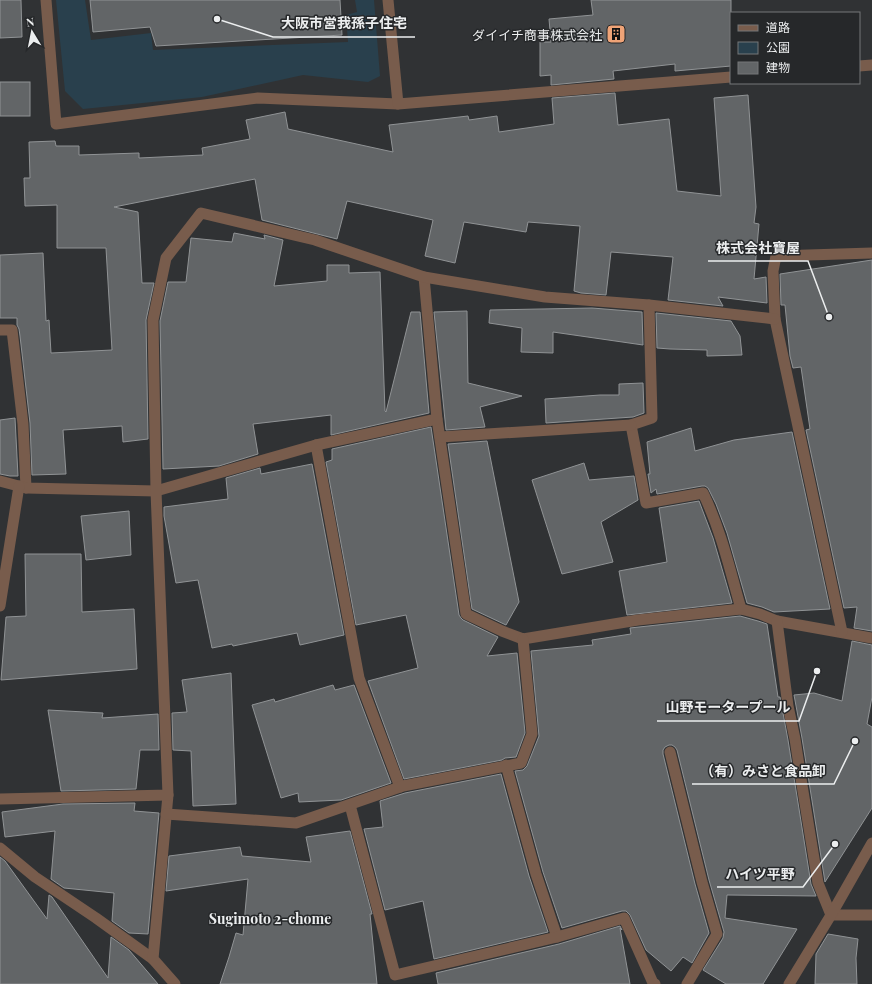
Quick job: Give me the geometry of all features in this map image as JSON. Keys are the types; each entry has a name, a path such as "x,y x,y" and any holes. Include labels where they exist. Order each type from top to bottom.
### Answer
{"street":[{"path":"46,0 56,124 258,98 398,104 730,76"},
{"path":"388,0 398,104"},
{"path":"860,66 872,65"},
{"path":"153,959 168,795 156,491 153,320 166,258 201,213 315,240 424,277 546,297 649,305 775,319"},
{"path":"842,632 775,319 773,271 776,256 872,253"},
{"path":"424,277 437,419 466,614 523,639 638,620 740,609 760,614 777,621 872,638"},
{"path":"440,437 631,425 652,418 649,305"},
{"path":"0,330 12,330 23,424 23,487 0,606"},
{"path":"0,481 23,487 156,491 316,445 437,419"},
{"path":"631,425 646,502 703,493 710,506 722,539 740,609"},
{"path":"316,445 359,678 400,787"},
{"path":"777,621 788,706 795,739 818,883 830,915"},
{"path":"166,814 296,823 400,787 521,763 532,734 523,639"},
{"path":"670,752 702,882 717,934 687,984"},
{"path":"506,765 536,874 557,937"},
{"path":"0,799 168,795"},
{"path":"350,804 395,975 557,937 624,918 653,983 655,984"},
{"path":"789,984 872,843"},
{"path":"0,848 35,878 96,918 153,959 175,984"},
{"path":"830,915 872,915"}],"green space":[{"path":"56,0 85,0 91,40 151,33 153,50 348,42 346,15 357,12 355,0 374,0 380,76 368,82 303,75 202,97 83,109 65,91"}],"building":[{"path":"0,0 21,0 22,37 0,38"},
{"path":"90,0 340,0 342,35 156,46 150,27 93,32"},
{"path":"591,0 731,0 730,66 675,71 675,64 613,71 614,79 551,85 551,75 540,76 540,42 551,42 549,19 593,15"},
{"path":"0,82 30,82 30,116 0,116"},
{"path":"615,93 618,125 669,119 677,191 721,196 714,98 748,95 756,207 754,223 759,224 754,279 766,277 767,303 718,297 723,306 668,300 673,257 611,252 606,295 574,291 580,226 528,222 526,232 464,222 455,263 425,256 433,220 347,201 337,239 262,220 255,179 114,207 138,212 142,283 154,283 146,320 148,439 123,442 122,426 63,430 66,474 32,475 30,423 17,318 0,318 0,255 43,253 46,321 49,320 51,353 112,350 106,248 57,248 57,205 25,206 24,178 30,178 29,142 55,141 56,146 79,146 79,155 139,153 139,158 203,155 202,148 250,139 246,120 285,112 288,129 393,152 389,125 468,116 469,120 497,116 499,132 554,124 552,98"},
{"path":"234,233 265,239 264,235 283,240 274,286 327,281 327,265 349,265 349,273 380,272 385,411 386,412 411,312 420,312 429,413 331,435 331,415 253,424 258,454 219,466 163,469 160,321 168,282 186,282 191,238 232,242"},
{"path":"872,260 872,631 854,628 857,607 844,608 806,430 810,429 801,367 793,368 790,356 785,305 781,305 780,274"},
{"path":"592,308 642,312 643,345 553,332 553,353 521,352 522,328 489,323 490,310"},
{"path":"467,311 468,383 522,396 480,407 485,427 446,430 434,312"},
{"path":"656,313 731,321 740,336 742,355 707,356 707,350 657,348"},
{"path":"643,383 644,413 633,417 546,423 545,399 619,395 619,384"},
{"path":"15,418 18,476 10,476 0,474 0,420"},
{"path":"431,427 459,615 463,620 498,637 487,656 517,653 525,733 516,757 404,779 368,681 418,668 406,615 356,625 326,462 332,460 332,449"},
{"path":"691,428 695,451 734,440 792,432 830,609 774,612 747,603 727,533 708,488 702,486 657,494 656,489 651,493 648,474 650,474 647,442"},
{"path":"487,441 519,602 506,625 472,609 448,444"},
{"path":"584,463 589,480 634,476 638,500 601,522 613,562 562,574 532,480"},
{"path":"312,464 344,635 300,645 297,633 233,646 232,644 212,648 198,580 176,583 164,516 164,507 228,499 226,478 260,468 261,474"},
{"path":"699,501 713,538 732,603 627,615 619,571 667,562 659,508"},
{"path":"129,511 131,555 86,560 81,516"},
{"path":"25,554 81,554 82,612 134,609 137,669 1,680 6,617 26,616"},
{"path":"740,616 767,624 778,697 780,697 788,740 811,884 816,896 727,895 725,918 797,929 763,984 726,984 703,970 723,938 724,932 675,747 669,745 665,747 663,754 695,884 709,933 692,963 683,957 671,971 646,950 630,915 626,911 562,928 543,872 515,771 523,770 527,766 539,736 531,651 593,645 592,640 631,634 630,628"},
{"path":"852,641 872,645 872,697 867,724 872,727 872,808 825,882 794,695 814,693 842,701"},
{"path":"231,673 236,804 193,806 191,751 173,750 172,713 187,712 182,680"},
{"path":"333,685 335,690 354,685 391,783 341,800 299,802 298,793 281,798 252,705 274,699 275,702"},
{"path":"48,710 103,713 102,718 158,714 159,750 140,750 136,789 61,791"},
{"path":"501,774 529,876 548,932 434,959 423,901 385,910 364,829 383,827 380,801 405,793"},
{"path":"135,803 134,811 159,813 148,934 129,933 112,921 114,893 64,888 51,879 55,831 5,837 2,812 63,804"},
{"path":"350,831 372,914 370,914 377,984 220,984 236,933 243,935 248,879 166,891 169,856 240,847 242,856 311,862 306,837"},
{"path":"0,857 5,861 47,919 49,895 52,897 108,978 111,937 129,950 158,984 0,984"},
{"path":"620,926 622,930 620,928 630,984 438,984 436,973 559,944"},
{"path":"828,934 858,939 856,958 857,984 815,984 816,954"}],"place":[{"name":"大阪市営我孫子住宅","path":"217,19"},
{"name":"ダイイチ商事株式会社","path":"616,34"},
{"name":"株式会社寶屋","path":"829,317"},
{"name":"山野モータープール","path":"817,671"},
{"name":"（有）みさと食品卸","path":"855,741"},
{"name":"ハイツ平野","path":"835,844"}],"district":[{"name":"Sugimoto 2-chome","path":"270,918"}]}
